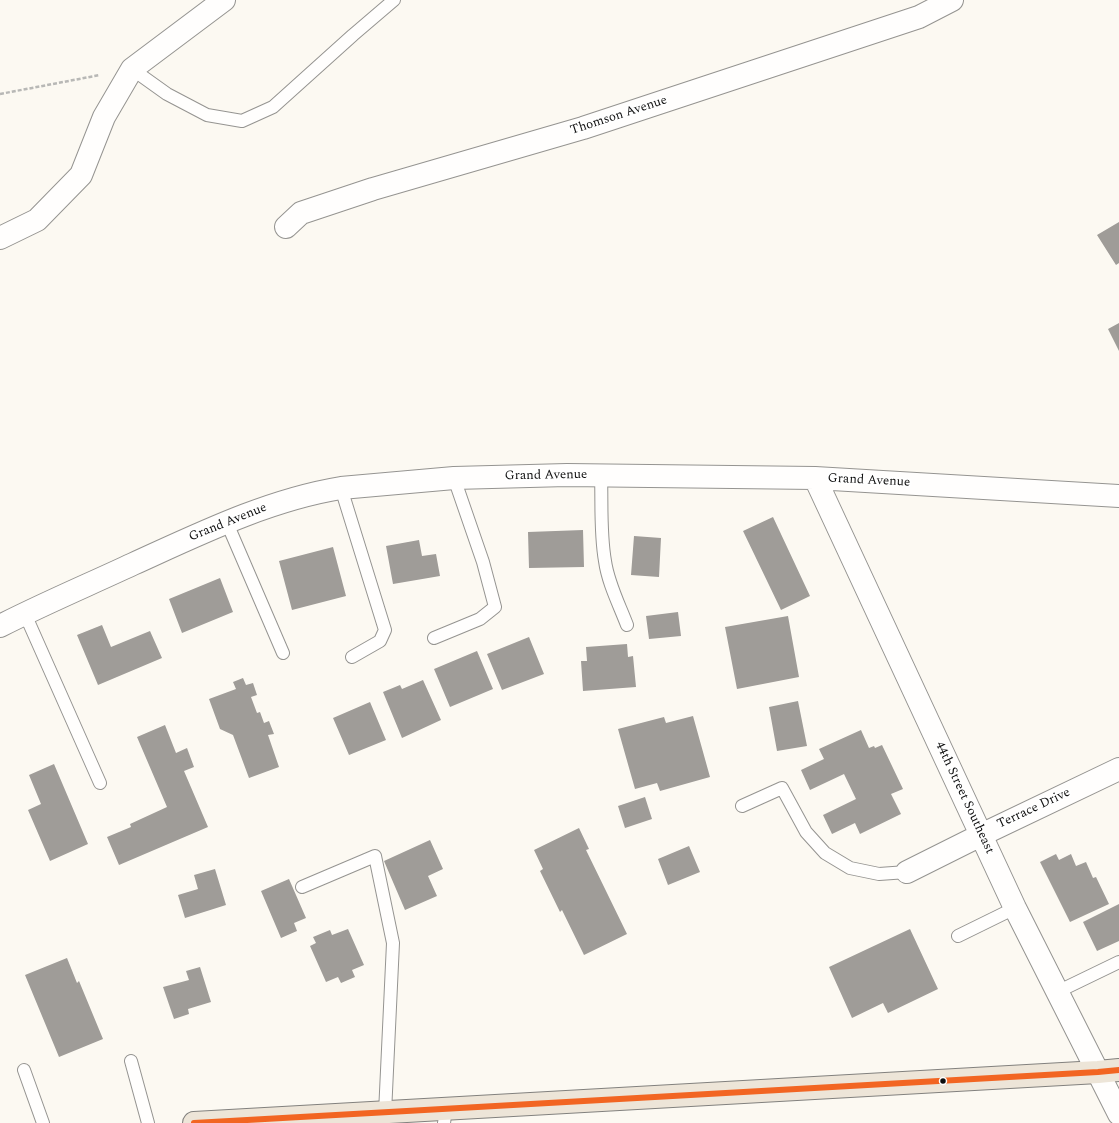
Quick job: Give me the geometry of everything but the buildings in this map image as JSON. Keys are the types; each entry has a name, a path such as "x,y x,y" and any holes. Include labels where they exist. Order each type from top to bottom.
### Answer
{"main road":[{"path":"194,1123 384,1113 445,1116 1109,1071"}],"street":[{"path":"0,238 37,220 81,175 104,117 132,70 224,0"},
{"name":"Thomson Avenue","path":"286,227 301,213 373,189 583,128 919,17 952,0"},
{"name":"Grand Avenue","path":"0,626 183,541 275,504 323,491 341,488 454,478 602,475 815,478 1119,496"},
{"name":"44th Street Southeast","path":"815,478 1015,908 1057,992 1109,1071 1119,1114"},
{"name":"Terrace Drive","path":"907,872 1119,769"}],"lane":[{"path":"132,70 167,94 207,115 242,121 273,108 394,0"},
{"path":"602,475 602,525 605,562 612,588 627,625"},
{"path":"434,638 480,619 495,607 483,562 454,478"},
{"path":"341,488 385,630 380,641 352,657"},
{"path":"228,523 283,653"},
{"path":"25,614 100,784"},
{"path":"742,806 782,788 806,832 825,853 850,868 879,874 907,872"},
{"path":"302,887 375,856 393,943 384,1113"},
{"path":"958,936 1015,908"},
{"path":"1057,992 1119,962"},
{"path":"131,1061 148,1123"},
{"path":"24,1070 43,1123"}],"path":[{"path":"0,94 132,70"}],"transit line":[{"path":"194,1123 1119,1070"}]}
